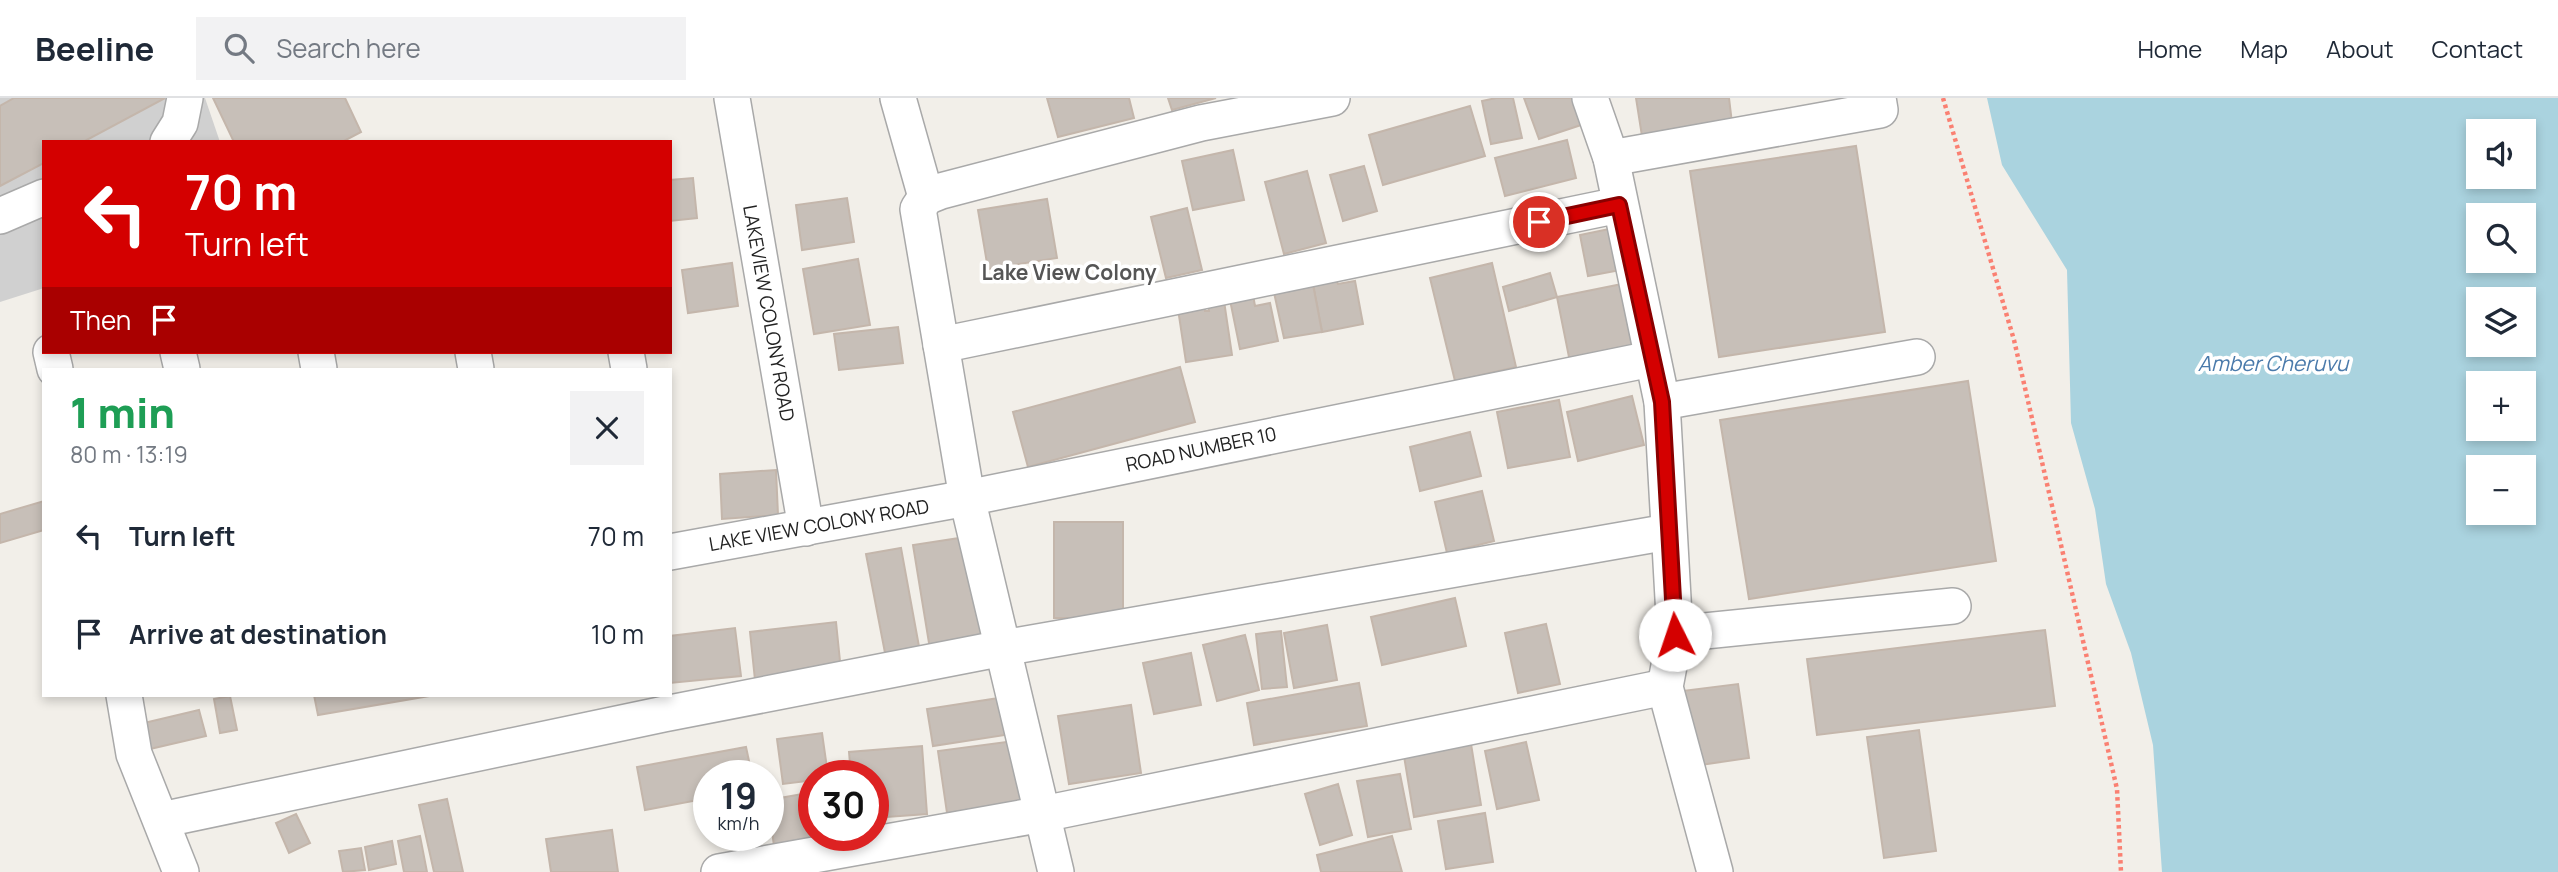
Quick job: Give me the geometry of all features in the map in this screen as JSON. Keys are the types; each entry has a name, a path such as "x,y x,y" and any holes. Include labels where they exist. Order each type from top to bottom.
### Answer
{"street":[{"path":"168,140 180,123 185,98"},
{"name":"LAKEVIEW COLONY ROAD","path":"732,98 806,528"},
{"path":"898,98 926,197"},
{"path":"1056,872 967,498 918,209 926,197 1202,123 1332,98"},
{"path":"1611,158 1879,104"},
{"path":"1595,107 1611,158 1662,402 1675,635 1665,687 1715,872"},
{"path":"0,216 42,198"},
{"path":"941,345 1619,205"},
{"path":"1662,402 1917,357"},
{"name":"ROAD NUMBER 10","path":"967,498 1651,359"},
{"name":"LAKE VIEW COLONY ROAD","path":"672,552 967,498"},
{"path":"161,820 664,715 1003,648 1668,531"},
{"path":"1675,635 1953,606"},
{"path":"719,872 1044,814 1665,687"},
{"path":"124,697 134,754 181,872"}],"path":[{"path":"1944,98 2014,340 2114,775 2121,872"}],"shaded area":[{"path":"0,98 205,98 219,140 42,140 42,289 0,302"}],"water":[{"name":"Amber Cheruvu","path":"1987,98 2558,98 2558,872 2162,872 2153,745 2131,653 2106,584 2095,509 2071,423 2067,270 2002,165"}],"building":[{"path":"14,98 165,98 87,140 42,140 42,164 0,186 0,106"},
{"path":"213,98 345,98 361,132 346,140 233,140"},
{"path":"1047,98 1129,98 1134,118 1058,137"},
{"path":"1168,98 1216,98 1172,110"},
{"path":"1513,98 1522,138 1491,144 1482,101"},
{"path":"1524,98 1582,98 1590,122 1539,139"},
{"path":"1636,98 1729,98 1732,123 1642,136"},
{"path":"1470,106 1485,156 1383,185 1369,135"},
{"path":"1567,140 1576,178 1505,196 1495,158"},
{"path":"1856,146 1885,332 1719,357 1690,171"},
{"path":"1233,150 1244,200 1193,210 1182,161"},
{"path":"1364,166 1377,211 1343,221 1330,175"},
{"path":"1307,171 1326,243 1284,254 1265,182"},
{"path":"693,178 697,218 672,221 672,180"},
{"path":"847,198 854,242 802,250 796,205"},
{"path":"1047,199 1057,258 988,269 978,210"},
{"path":"1187,208 1202,270 1166,278 1151,217"},
{"path":"1619,227 1626,269 1588,276 1580,235"},
{"path":"858,259 870,325 814,334 803,269"},
{"path":"732,263 738,306 688,313 682,270"},
{"path":"1492,263 1516,367 1455,381 1430,278"},
{"path":"1550,273 1557,297 1509,311 1503,287"},
{"path":"1333,275 1338,284 1355,281 1363,324 1322,332 1312,279"},
{"path":"1312,279 1322,332 1284,338 1273,288"},
{"path":"1627,283 1640,347 1570,362 1557,297"},
{"path":"1253,295 1255,306 1270,303 1278,341 1240,349 1230,300"},
{"path":"1224,301 1232,355 1186,362 1178,309 1204,304 1205,311 1209,311 1208,304"},
{"path":"898,327 903,363 839,370 834,334"},
{"path":"1180,367 1195,422 1028,467 1013,412"},
{"path":"1968,381 1996,561 1749,599 1720,420"},
{"path":"1632,396 1644,445 1578,461 1567,412"},
{"path":"1559,400 1570,457 1508,468 1497,412"},
{"path":"1470,432 1481,476 1420,491 1410,447"},
{"path":"776,470 778,515 722,519 720,474"},
{"path":"1482,491 1494,541 1447,553 1435,502"},
{"path":"42,502 42,531 0,543 0,514"},
{"path":"1054,522 1123,522 1123,618 1054,618"},
{"path":"966,537 983,641 930,649 913,545"},
{"path":"901,548 920,652 886,658 866,554"},
{"path":"1455,598 1466,646 1382,665 1371,617"},
{"path":"836,622 841,671 755,680 750,632"},
{"path":"1546,624 1560,684 1518,693 1505,633"},
{"path":"1327,625 1337,680 1294,688 1284,633"},
{"path":"735,628 741,676 672,683 672,636"},
{"path":"2045,630 2055,706 1817,735 1807,659"},
{"path":"1281,631 1287,687 1262,689 1256,634"},
{"path":"1245,635 1259,690 1217,701 1203,645"},
{"path":"1191,653 1201,705 1154,714 1143,663"},
{"path":"1359,683 1367,726 1254,745 1247,703"},
{"path":"1738,684 1749,758 1693,766 1682,691"},
{"path":"230,697 237,730 220,733 214,699"},
{"path":"314,697 423,697 318,715"},
{"path":"999,698 1005,735 933,746 927,709"},
{"path":"1131,705 1141,773 1069,784 1058,716"},
{"path":"199,710 206,736 150,749 144,723"},
{"path":"1919,730 1936,851 1884,858 1867,737"},
{"path":"822,733 826,760 798,760 798,782 784,784 784,760 780,760 777,739"},
{"path":"1022,740 1031,802 947,813 938,751"},
{"path":"1526,742 1539,800 1497,809 1485,751"},
{"path":"1471,744 1481,805 1414,817 1404,756"},
{"path":"922,746 927,814 889,817 889,760 850,760 849,752"},
{"path":"746,747 749,760 693,760 693,801 645,810 637,767"},
{"path":"1400,774 1411,829 1368,837 1357,781"},
{"path":"1338,784 1352,835 1320,845 1305,794"},
{"path":"798,795 798,842 784,844 784,797"},
{"path":"447,799 463,872 434,872 419,805"},
{"path":"1485,813 1493,862 1446,869 1438,821"},
{"path":"296,814 310,843 289,853 276,823"},
{"path":"612,830 618,872 551,872 546,839"},
{"path":"420,836 427,872 404,872 398,841"},
{"path":"1392,836 1402,872 1321,872 1317,855"},
{"path":"392,841 396,864 369,870 365,847"},
{"path":"361,848 365,870 343,872 339,851"}],"district":[{"name":"Lake View Colony","path":"1069,272"}],"route":[{"path":"1539,222 1619,205 1662,402 1675,635"}]}
